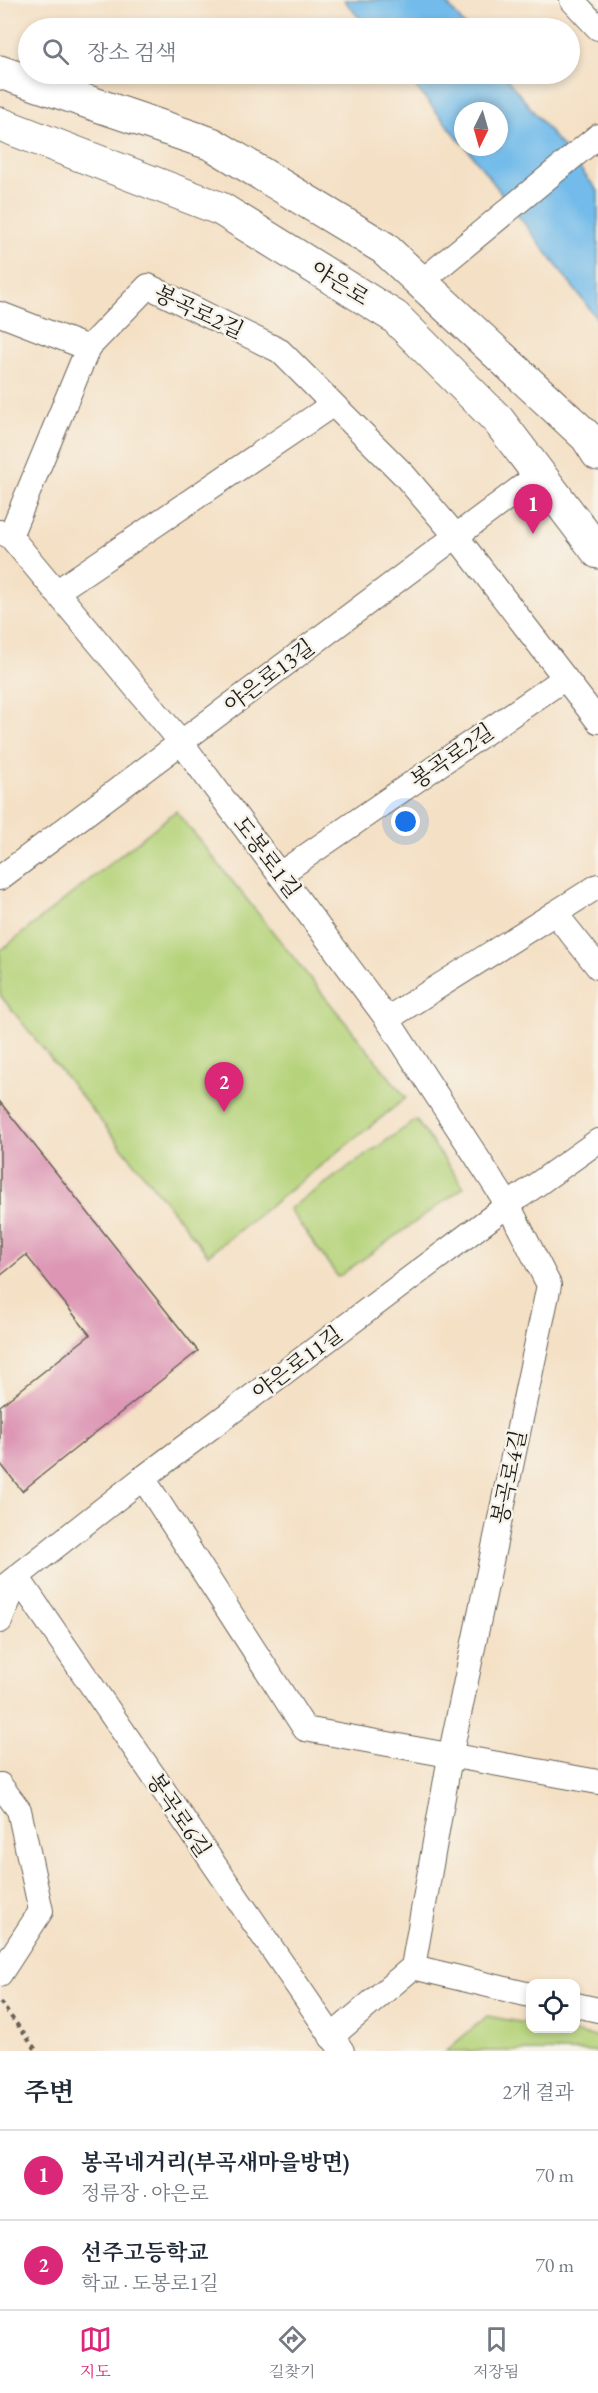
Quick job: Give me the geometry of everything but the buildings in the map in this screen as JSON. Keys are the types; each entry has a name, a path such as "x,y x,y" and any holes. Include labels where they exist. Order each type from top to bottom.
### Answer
{"street":[{"path":"572,0 598,28"},
{"path":"0,72 18,78"},
{"path":"35,84 212,144 384,248 587,437 598,454"},
{"name":"야은로","path":"0,124 221,210 395,317 498,420 598,552"},
{"path":"420,282 598,136"},
{"name":"봉곡로2길","path":"5,534 88,348 148,286 280,351 404,475 456,536 598,721"},
{"path":"0,314 88,348"},
{"path":"56,592 332,405"},
{"name":"야은로13길","path":"0,878 539,474"},
{"name":"도봉로1길","path":"5,534 181,742 387,1019 508,1204"},
{"name":"봉곡로2길","path":"280,874 565,678"},
{"path":"387,1019 598,886"},
{"path":"555,913 598,967"},
{"name":"야은로11길","path":"9,1584 143,1478 508,1204 598,1142"},
{"name":"봉곡로4길","path":"413,1967 450,1757 549,1285 508,1204"},
{"path":"143,1478 305,1730 598,1782"},
{"path":"0,1621 9,1584"},
{"name":"봉곡로6길","path":"9,1584 336,2044"},
{"path":"0,1785 19,1810 41,1911 0,1974"},
{"path":"336,2044 413,1967 526,1994"},
{"path":"580,2006 598,2010"}],"path":[{"path":"0,2002 37,2051"}],"green space":[{"path":"176,811 406,1098 208,1255 0,995 0,951"},
{"path":"416,1120 464,1187 338,1277 289,1209"},
{"path":"487,2016 526,2023 526,2033 576,2033 598,2037 598,2051 446,2051"}],"water":[{"path":"344,0 444,0 459,18 359,18"},
{"path":"413,84 511,84 598,191 598,320 473,156 508,156 508,102 454,102 454,133"}],"place":[{"name":"봉곡네거리(부곡새마을방면)","path":"533,534"},
{"name":"선주고등학교","path":"224,1112"}]}
